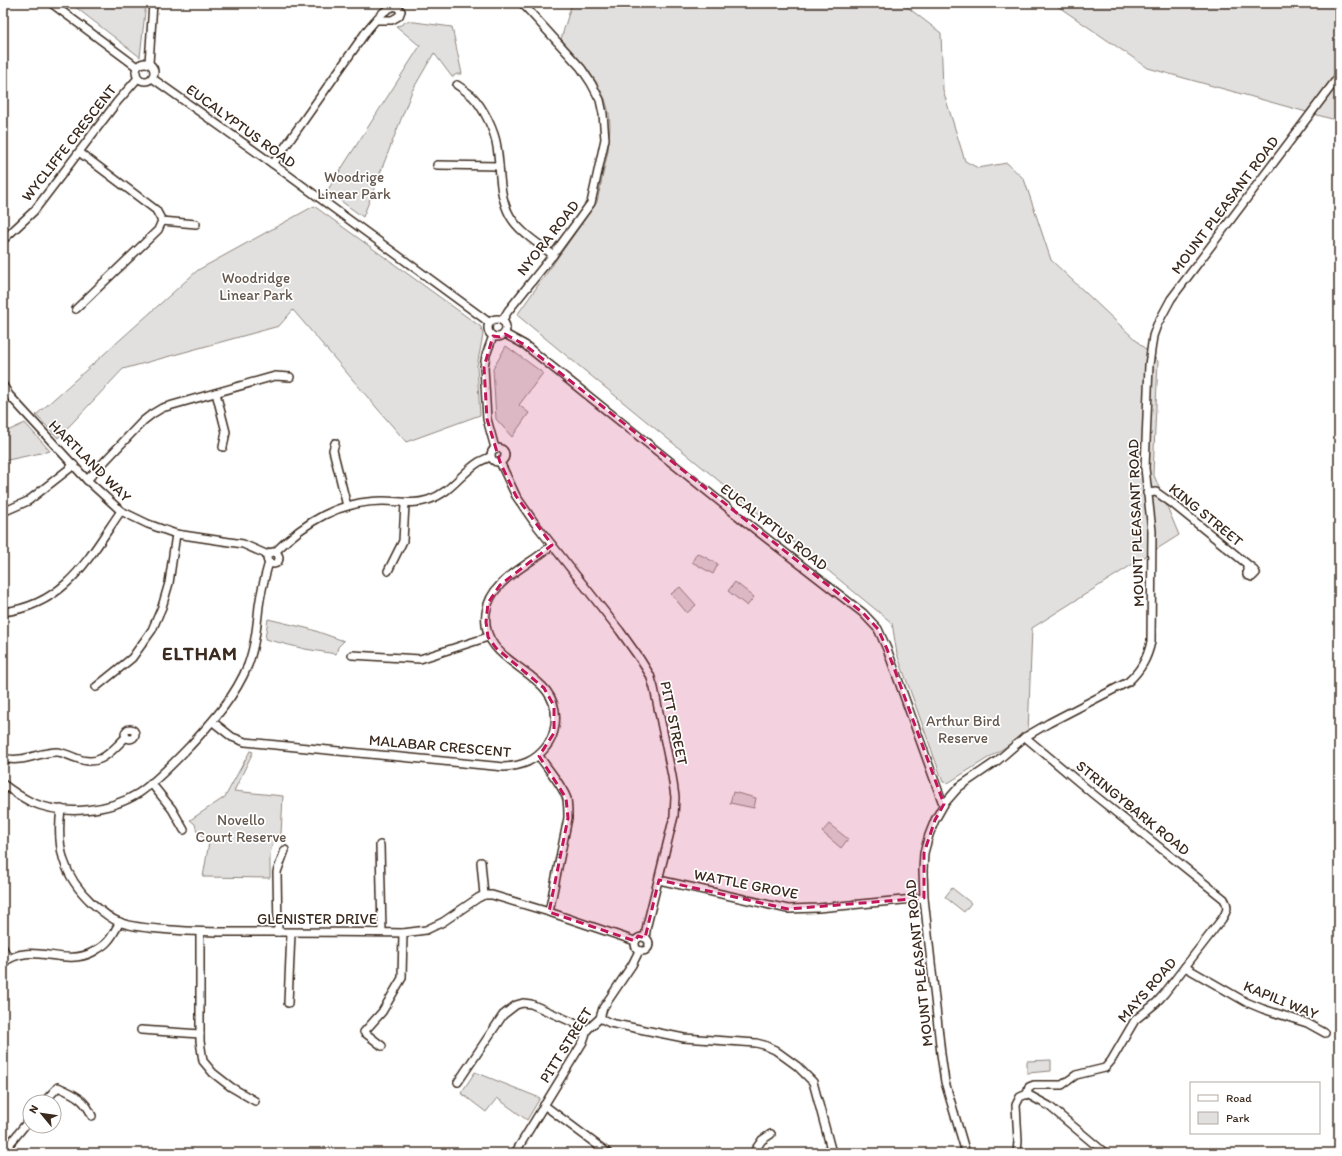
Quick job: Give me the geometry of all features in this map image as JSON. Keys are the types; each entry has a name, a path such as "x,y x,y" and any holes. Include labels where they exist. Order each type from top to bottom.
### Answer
{"street":[{"path":"51,3 137,66"},
{"path":"149,63 141,63 137,66 136,72 140,80 146,81 152,78 154,70 149,63 153,3"},
{"name":"NYORA ROAD","path":"502,320 508,310 553,255 591,203 605,139 604,114 600,100 591,83 581,68 522,3"},
{"path":"273,164 368,29 376,20"},
{"name":"MOUNT PLEASANT ROAD","path":"966,1153 945,1082 924,898 924,853 934,820 944,804 959,787 1049,723 1128,682 1144,665 1148,654 1151,634 1152,531 1145,468 1149,365 1153,336 1157,325 1171,299 1339,76"},
{"name":"WYCLIFFE CRESCENT","path":"3,240 34,211 117,102 138,78"},
{"name":"EUCALYPTUS ROAD","path":"152,78 273,164 490,323"},
{"path":"457,85 472,97 485,115 497,146 503,199 511,217 524,233 553,255"},
{"path":"79,152 156,210 162,220"},
{"path":"437,165 499,166"},
{"path":"162,220 196,224"},
{"path":"76,309 158,230 162,220"},
{"path":"496,320 502,320 506,326 505,334 500,337 493,336 489,332 490,323 496,320"},
{"name":"EUCALYPTUS ROAD","path":"505,334 525,345 743,520 863,613 878,629 887,649 944,804"},
{"path":"493,336 486,355 484,366 487,419 496,448"},
{"path":"87,480 143,422 162,408 275,376 290,377"},
{"name":"HARTLAND WAY","path":"3,385 9,395 87,480 121,511 148,524 176,534 243,544 273,557"},
{"path":"216,393 226,432 223,447"},
{"path":"334,443 333,450 347,506"},
{"path":"496,448 501,448 505,453 504,459 500,462 495,462 490,457 491,451 496,448"},
{"path":"3,784 20,796 33,802 61,809 87,810 108,806 138,793 151,783 213,722 235,691 248,665 254,647 263,589 273,557 290,538 314,520 347,506 366,502 384,501 405,504 418,503 440,495 449,489 479,462 490,457"},
{"name":"PITT STREET","path":"500,462 516,496 552,545 628,642 650,675 654,688 675,797 674,816 645,938"},
{"path":"3,512 28,501 74,465"},
{"name":"KING STREET","path":"1147,493 1156,492 1173,504 1247,564"},
{"path":"388,571 403,540 405,504"},
{"path":"3,612 26,607 44,600 55,594 68,583 79,571 121,511"},
{"path":"96,687 132,658 152,630 162,607 169,583 176,534"},
{"path":"549,912 568,818 566,798 562,789 539,756 548,745 554,733 556,719 554,706 549,694 539,682 500,652 488,636 486,613 488,603 500,585 552,545"},
{"path":"352,655 420,659 488,636"},
{"name":"MALABAR CRESCENT","path":"213,722 232,737 245,742 504,767 515,766 539,756"},
{"path":"3,758 14,761 57,752 82,761 91,762 100,760 126,737"},
{"name":"STRINGYBARK ROAD","path":"1026,738 1224,899"},
{"path":"151,783 172,809 184,830"},
{"name":"GLENISTER DRIVE","path":"61,809 59,825 60,845 64,864 71,879 97,908 120,922 146,928 200,932 404,933 426,930 443,922 484,895"},
{"path":"380,845 382,932"},
{"path":"278,932 277,872 285,850"},
{"path":"481,862 484,895 499,896 635,942"},
{"name":"WATTLE GROVE","path":"659,880 788,909 818,908 924,898"},
{"name":"MAYS ROAD","path":"1027,1094 1029,1087 1034,1085 1062,1084 1076,1074 1105,1068 1111,1061 1135,1020 1156,1003 1226,912 1228,904 1224,899"},
{"path":"3,948 6,960 20,954 34,952 64,958 78,957 99,949 108,941 120,922"},
{"path":"200,932 200,1042 203,1061 213,1073 255,1101"},
{"path":"288,1003 291,933"},
{"path":"382,1046 364,1032 382,1012 402,978 404,933"},
{"path":"639,938 645,938 648,942 648,947 644,951 639,951 635,947 635,942 639,938"},
{"name":"PITT STREET","path":"515,1153 583,1042 587,1030 600,1018 603,1008 632,966 639,951"},
{"name":"KAPILI WAY","path":"1185,967 1246,1002 1263,1010 1308,1023 1325,1033"},
{"path":"458,1082 503,1015 516,1005 523,1003 531,1004 587,1030"},
{"path":"600,1018 610,1023 684,1038 756,1043 775,1050 798,1066 813,1082 832,1153"},
{"path":"141,1030 200,1034"},
{"path":"51,1094 58,1087 77,1097 88,1106 92,1116"},
{"path":"1017,1153 1018,1141 1016,1105 1020,1097 1027,1094 1049,1106 1104,1153"},
{"path":"544,1105 608,1153"},
{"path":"3,1152 22,1129"},
{"path":"753,1153 762,1140 771,1134"}],"highlighted area":[{"path":"505,334 525,345 863,613 878,629 887,649 944,804 935,820 924,853 924,898 788,909 659,880 645,938 638,936 635,941 549,912 568,818 566,798 539,756 554,733 554,706 544,688 496,648 488,637 486,622 488,603 500,585 552,545 516,496 500,462 487,419 484,367 493,336 500,337"}],"green space":[{"path":"75,3 146,3 140,57 74,6"},
{"name":"Arthur Bird Reserve","path":"572,3 902,3 941,33 943,90 965,161 978,168 1007,163 1024,179 1051,260 1158,361 1153,473 1179,535 1032,628 1028,733 948,783 943,782 897,654 892,623 517,315 597,202 608,151 610,126 609,113 605,99 597,83 586,67 561,39"},
{"path":"1053,3 1339,3 1339,121 1148,68"},
{"name":"Woodrige Linear Park","path":"407,21 452,27 462,74 457,74 452,77 434,53 412,91 363,217 327,191 420,46 396,26"},
{"name":"Woodridge Linear Park","path":"314,206 481,327 483,335 477,366 480,415 406,442 293,310 279,326 123,369 58,438 36,415 198,270"},
{"path":"506,346 543,373 519,405 529,413 512,437 496,419 493,369"},
{"path":"25,423 50,451 3,461 3,433"},
{"path":"697,553 718,564 713,574 692,562"},
{"path":"735,582 754,597 747,606 728,591"},
{"path":"680,587 696,605 687,613 671,594"},
{"path":"268,619 310,629 344,641 338,647 336,654 305,649 265,639"},
{"name":"Novello Court Reserve","path":"250,751 253,752 234,791 283,796 281,834 276,838 271,848 270,878 203,877 209,842 197,832 195,824 190,820 225,797"},
{"path":"733,792 756,798 754,808 730,803"},
{"path":"829,824 848,839 841,848 822,832"},
{"path":"952,888 971,903 964,912 945,897"},
{"path":"1051,1060 1051,1071 1027,1073 1027,1061"},
{"path":"475,1072 540,1098 527,1120 497,1098 486,1112 461,1093"}],"district":[{"name":"ELTHAM","path":"200,653"}]}
